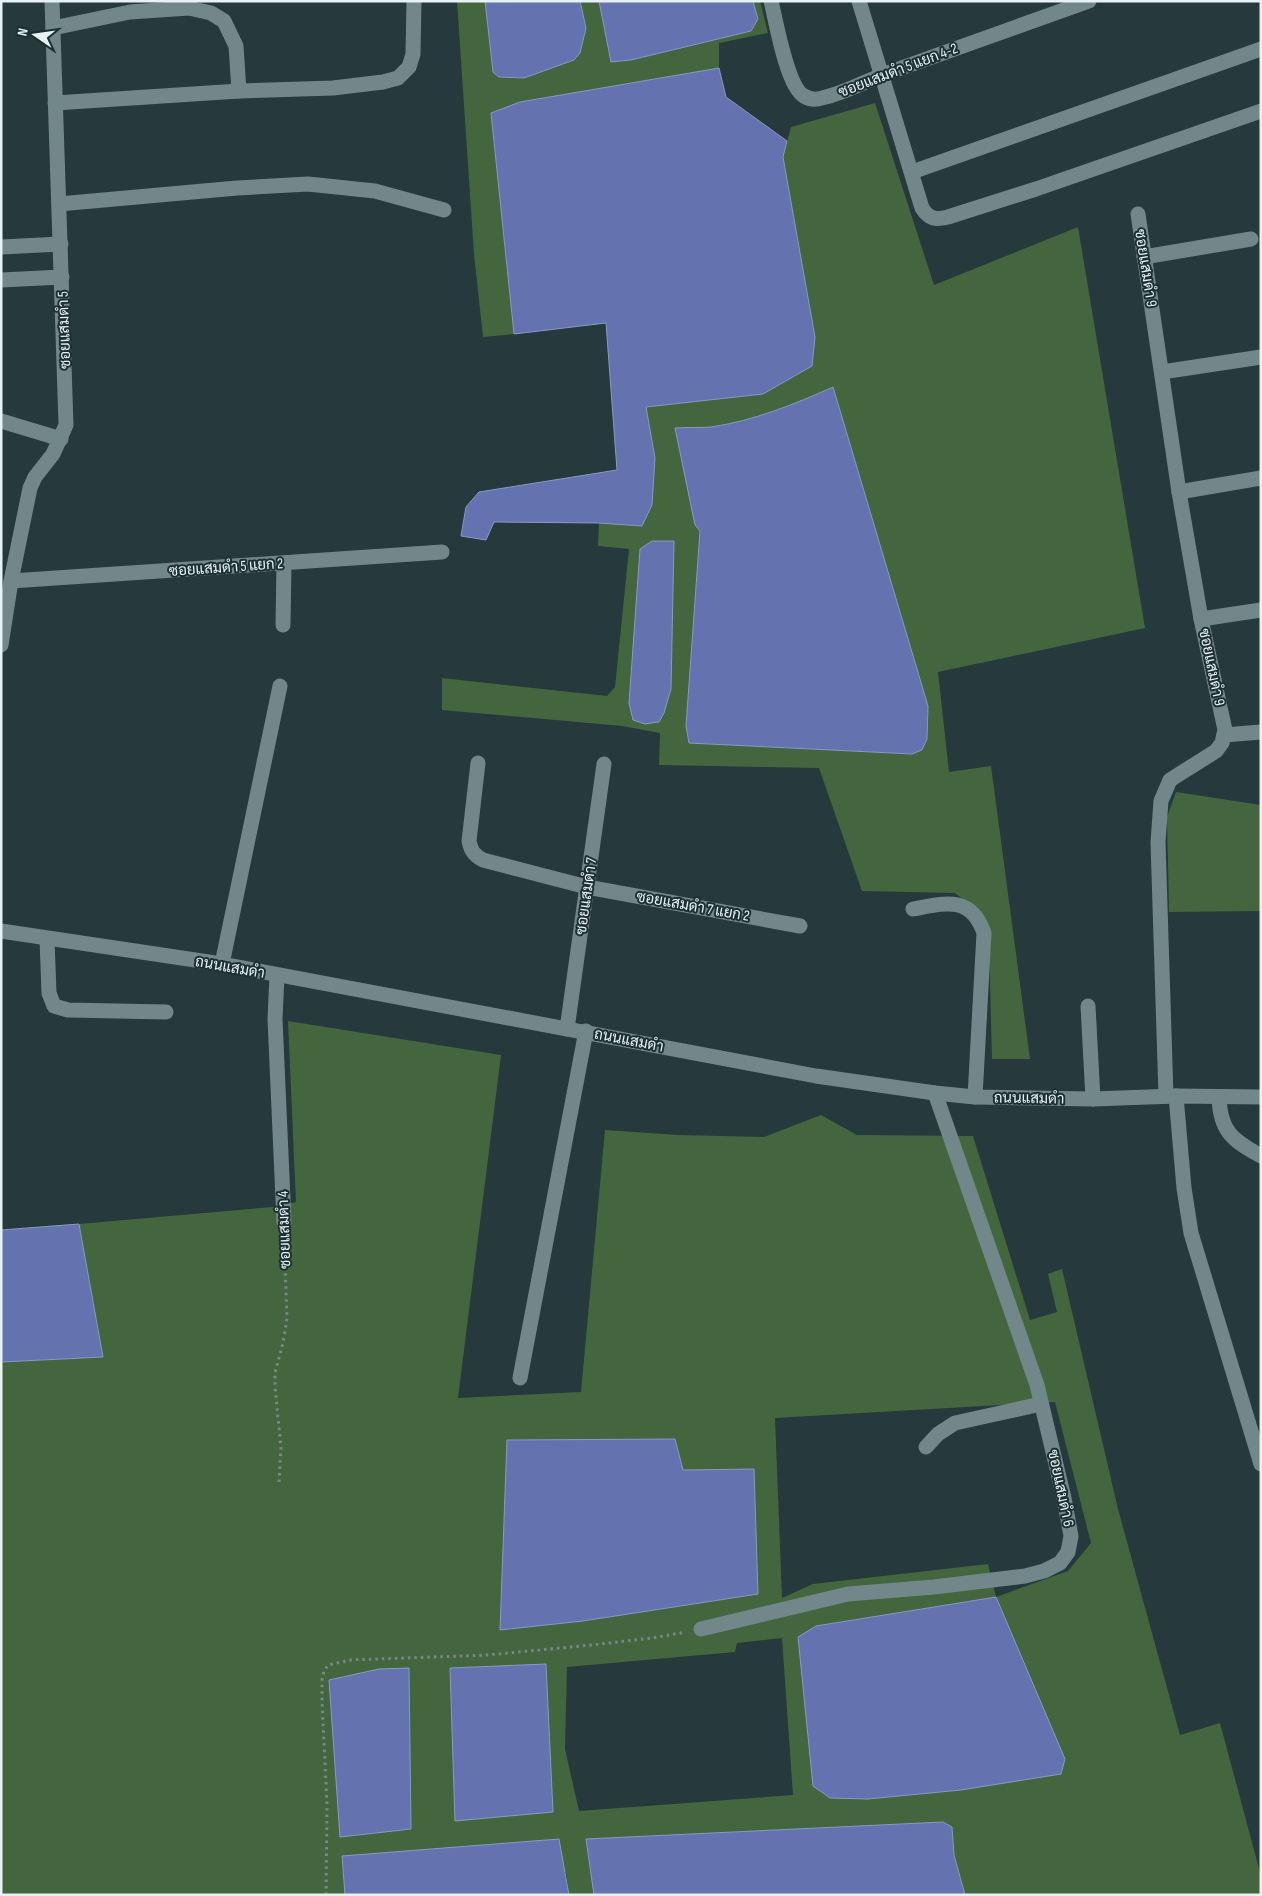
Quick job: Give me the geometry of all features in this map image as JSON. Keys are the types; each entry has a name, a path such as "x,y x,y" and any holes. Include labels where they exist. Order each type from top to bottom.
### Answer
{"street":[{"name":"ซอยแสมดำ 5","path":"1,645 11,581 30,488 35,477 53,454 66,425 52,1"},
{"path":"55,103 239,91 333,88 383,82 398,78 410,67 413,54 414,1"},
{"name":"ซอยแสมดำ 5 แยก 4-2","path":"771,1 786,65 794,86 802,95 810,99 820,99 833,95 882,74 1089,1"},
{"path":"859,1 922,208 927,216 934,218 948,217 1036,189 1261,111"},
{"path":"53,28 130,12 211,7 224,21 236,46 239,91"},
{"path":"912,172 1261,49"},
{"path":"59,204 237,188 308,184 375,191 444,210"},
{"name":"ซอยแสมดำ 9","path":"1138,214 1179,492 1201,619 1225,730 1224,735"},
{"path":"1144,257 1251,239"},
{"path":"1,247 61,244"},
{"path":"1,280 62,278"},
{"path":"1162,372 1261,357"},
{"path":"1,421 60,440"},
{"path":"1179,492 1261,478"},
{"name":"ซอยแสมดำ 5 แยก 2","path":"11,581 442,552"},
{"path":"283,625 284,564"},
{"path":"1201,619 1261,610"},
{"path":"222,964 280,686"},
{"path":"1261,732 1224,735 1222,743 1216,751 1170,780 1161,801 1158,842 1171,1096 1191,1233 1261,1464"},
{"name":"ซอยแสมดำ 7 แยก 2","path":"478,763 470,840 470,849 474,856 587,887 800,926"},
{"name":"ซอยแสมดำ 7","path":"567,1029 604,764"},
{"path":"913,909 939,904 956,904 970,911 979,920 984,933 975,1097"},
{"name":"ถนนแสมดำ","path":"1,931 222,964 277,976 816,1076 935,1094 975,1097 1092,1099 1171,1096 1261,1097"},
{"path":"47,939 49,993 54,1006 68,1010 166,1012"},
{"name":"ซอยแสมดำ 4","path":"277,976 275,1019 284,1222"},
{"path":"1088,1006 1092,1099"},
{"path":"520,1378 586,1032"},
{"name":"ซอยแสมดำ 6","path":"701,1629 848,1594 934,1587 1025,1576 1060,1563 1068,1552 1071,1536 1064,1498 1037,1385 935,1094"},
{"path":"1219,1096 1220,1114 1226,1131 1243,1146 1261,1156"},
{"path":"926,1447 938,1434 955,1423 1041,1404"}],"path":[{"name":"ซอยแสมดำ 4","path":"279,1482 281,1448 275,1373 287,1318 284,1222"},
{"path":"326,1895 327,1805 322,1679 328,1665 351,1660 487,1656 652,1638 701,1629"}],"green space":[{"path":"457,1 485,1 493,72 499,77 524,78 586,28 580,1 599,1 612,62 631,60 751,31 758,19 753,1 760,1 768,33 719,43 719,68 520,102 491,113 514,334 483,337 474,254"},
{"path":"875,103 934,285 1078,227 1145,628 938,672 949,772 991,766 1030,1059 992,1059 989,942 982,914 955,893 862,891 819,768 659,765 660,733 622,726 442,710 442,678 607,696 615,687 629,549 598,546 599,523 642,526 655,458 646,407 763,394 815,337 783,157 791,127","holes":["833,387 928,706 927,739 922,750 912,754 689,743 686,726 700,531 675,428 711,427 742,421 788,406"]},
{"path":"1176,792 1261,805 1261,911 1169,912 1167,817"},
{"path":"288,1021 501,1055 458,1398 581,1392 605,1130 678,1135 764,1137 821,1115 857,1135 973,1136 1030,1320 1057,1312 1048,1274 1062,1269 1118,1509 1180,1735 1220,1723 1261,1876 1261,1895 965,1895 954,1855 952,1828 943,1822 586,1839 594,1895 569,1895 566,1872 342,1856 345,1895 1,1895 1,1362 103,1357 79,1224 272,1207 296,1202","holes":["1055,1402 1091,1543 1068,1571 996,1597 988,1564 813,1584 782,1598 775,1418","682,1470 758,1594 583,1621 501,1630","995,1597 798,1637 816,1626","782,1638 793,1795 579,1811 565,1749 567,1667 735,1652 737,1643"]}],"water":[{"path":"485,1 580,1 586,28 580,53 574,60 524,78 499,77 493,72"},
{"path":"599,1 753,1 758,19 751,31 631,60 611,62"},
{"path":"719,68 726,97 787,141 783,157 815,337 812,366 763,394 646,407 655,458 652,505 642,526 599,523 494,522 486,540 461,536 466,507 479,492 617,470 606,323 514,334 491,113 520,102"},
{"path":"833,387 928,706 927,739 922,750 912,754 689,743 686,726 700,531 695,525 675,428 711,427 742,421 789,406"},
{"path":"652,541 674,541 671,689 664,713 659,722 645,724 633,720 629,703 640,549"},
{"path":"79,1224 103,1357 1,1362 1,1230"},
{"path":"675,1439 683,1470 754,1469 758,1594 583,1621 500,1630 507,1440"},
{"path":"996,1597 1065,1759 1061,1774 961,1790 868,1799 830,1798 813,1786 798,1637 816,1626"},
{"path":"546,1664 553,1812 455,1821 450,1668"},
{"path":"409,1668 411,1829 340,1837 329,1680 379,1669"},
{"path":"943,1822 952,1827 954,1855 965,1895 594,1895 586,1839"},
{"path":"559,1839 569,1895 345,1895 342,1856"}]}
